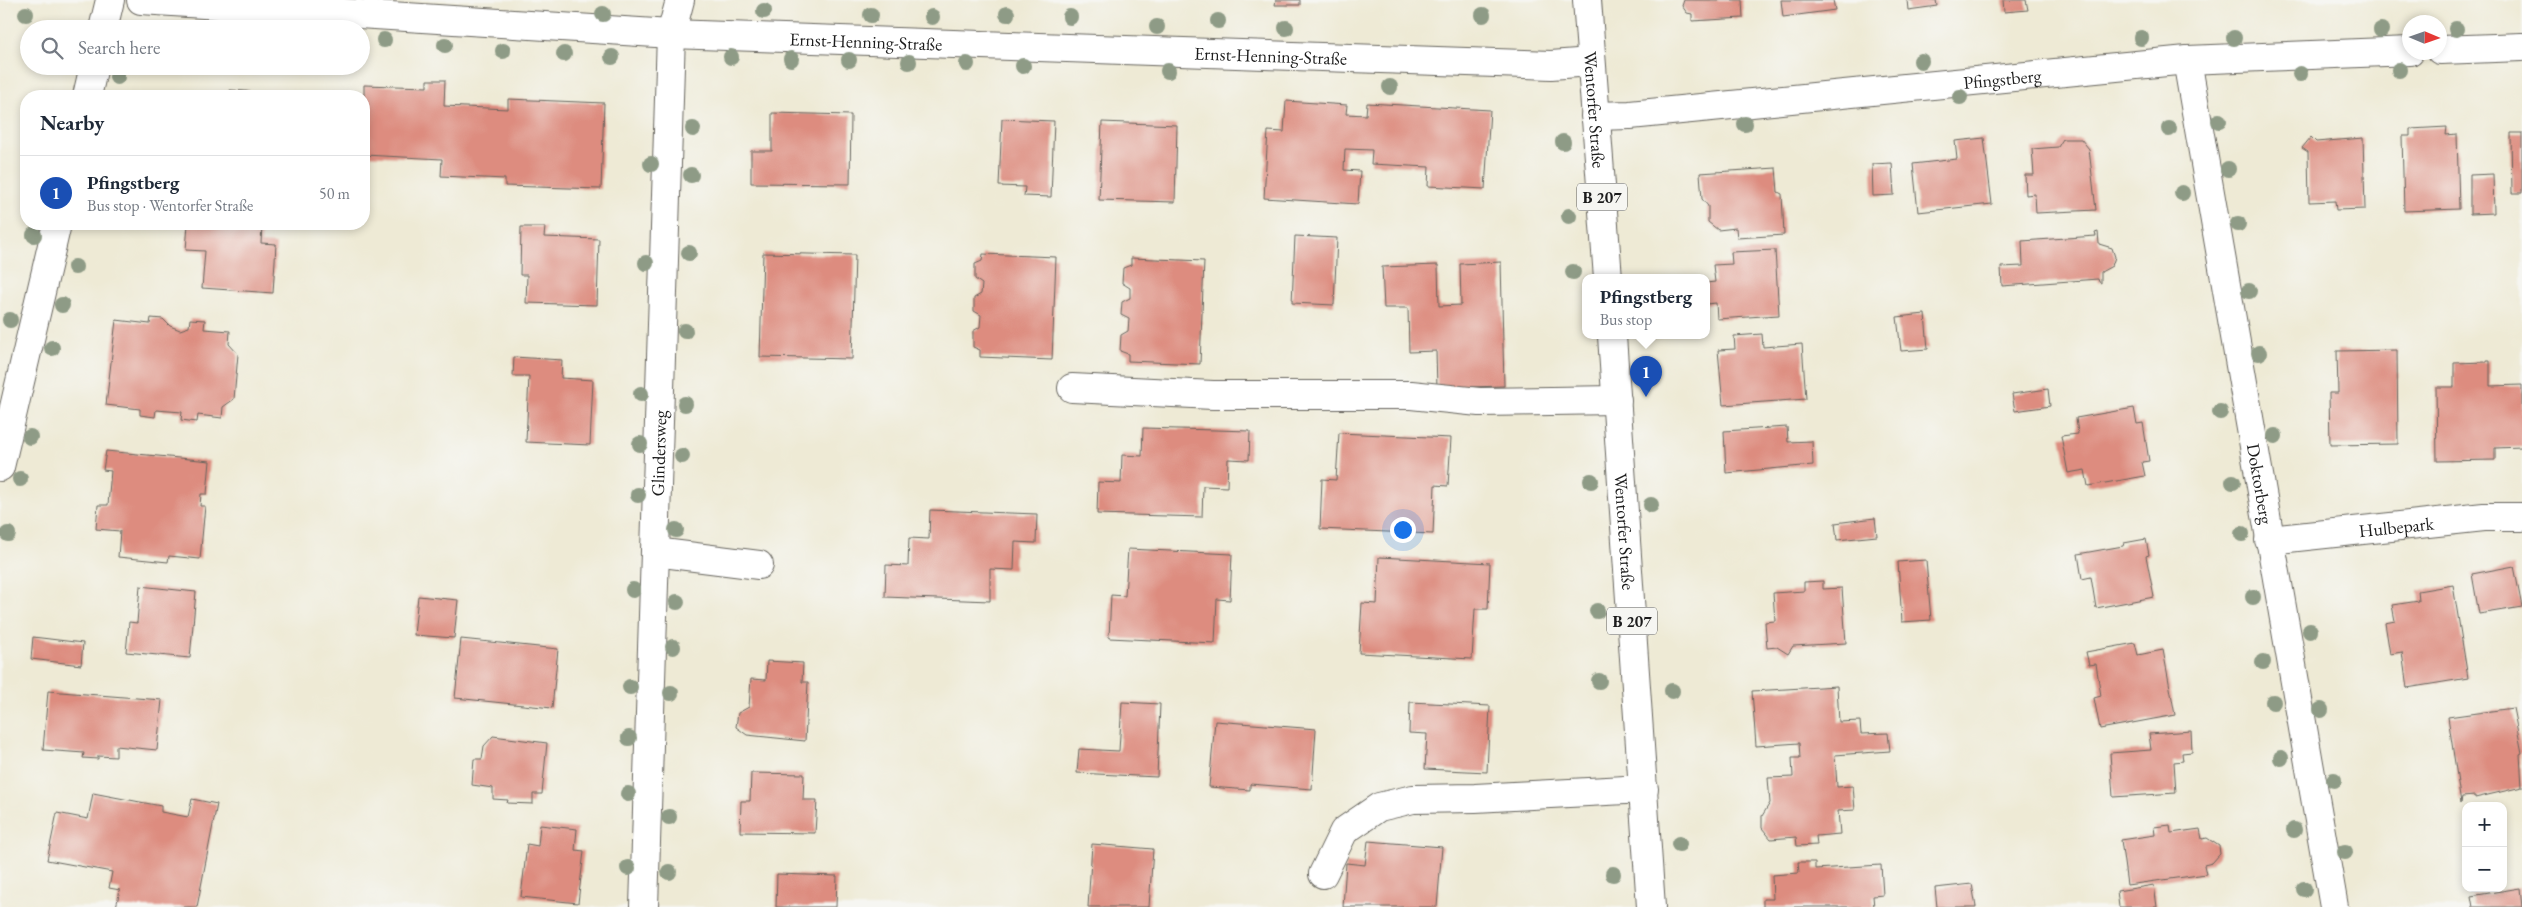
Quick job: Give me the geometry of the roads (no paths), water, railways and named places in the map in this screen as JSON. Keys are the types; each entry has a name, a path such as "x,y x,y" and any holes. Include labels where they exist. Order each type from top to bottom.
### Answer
{"street":[{"path":"105,20 110,0"},
{"name":"Ernst-Henning-Straße","path":"141,0 671,34 1541,65 1591,62"},
{"name":"Glindersweg","path":"644,907 671,34 680,0"},
{"name":"Wentorfer Straße","path":"1587,0 1608,274"},
{"path":"2447,50 2522,47"},
{"name":"Pfingstberg","path":"1595,116 1630,115 2187,60 2402,51"},
{"name":"Doktorberg","path":"2187,60 2334,907"},
{"path":"88,90 92,75"},
{"path":"0,467 56,230"},
{"name":"Wentorfer Straße","path":"1612,339 1618,400 1651,907"},
{"path":"1072,388 1213,395 1376,394 1479,402 1618,400"},
{"name":"Hulbepark","path":"2269,540 2484,517 2522,517"},
{"path":"655,552 759,565"},
{"path":"1323,874 1344,831 1379,807 1413,799 1475,798 1644,789"}],"place":[{"name":"Pfingstberg","path":"1646,397"}]}
